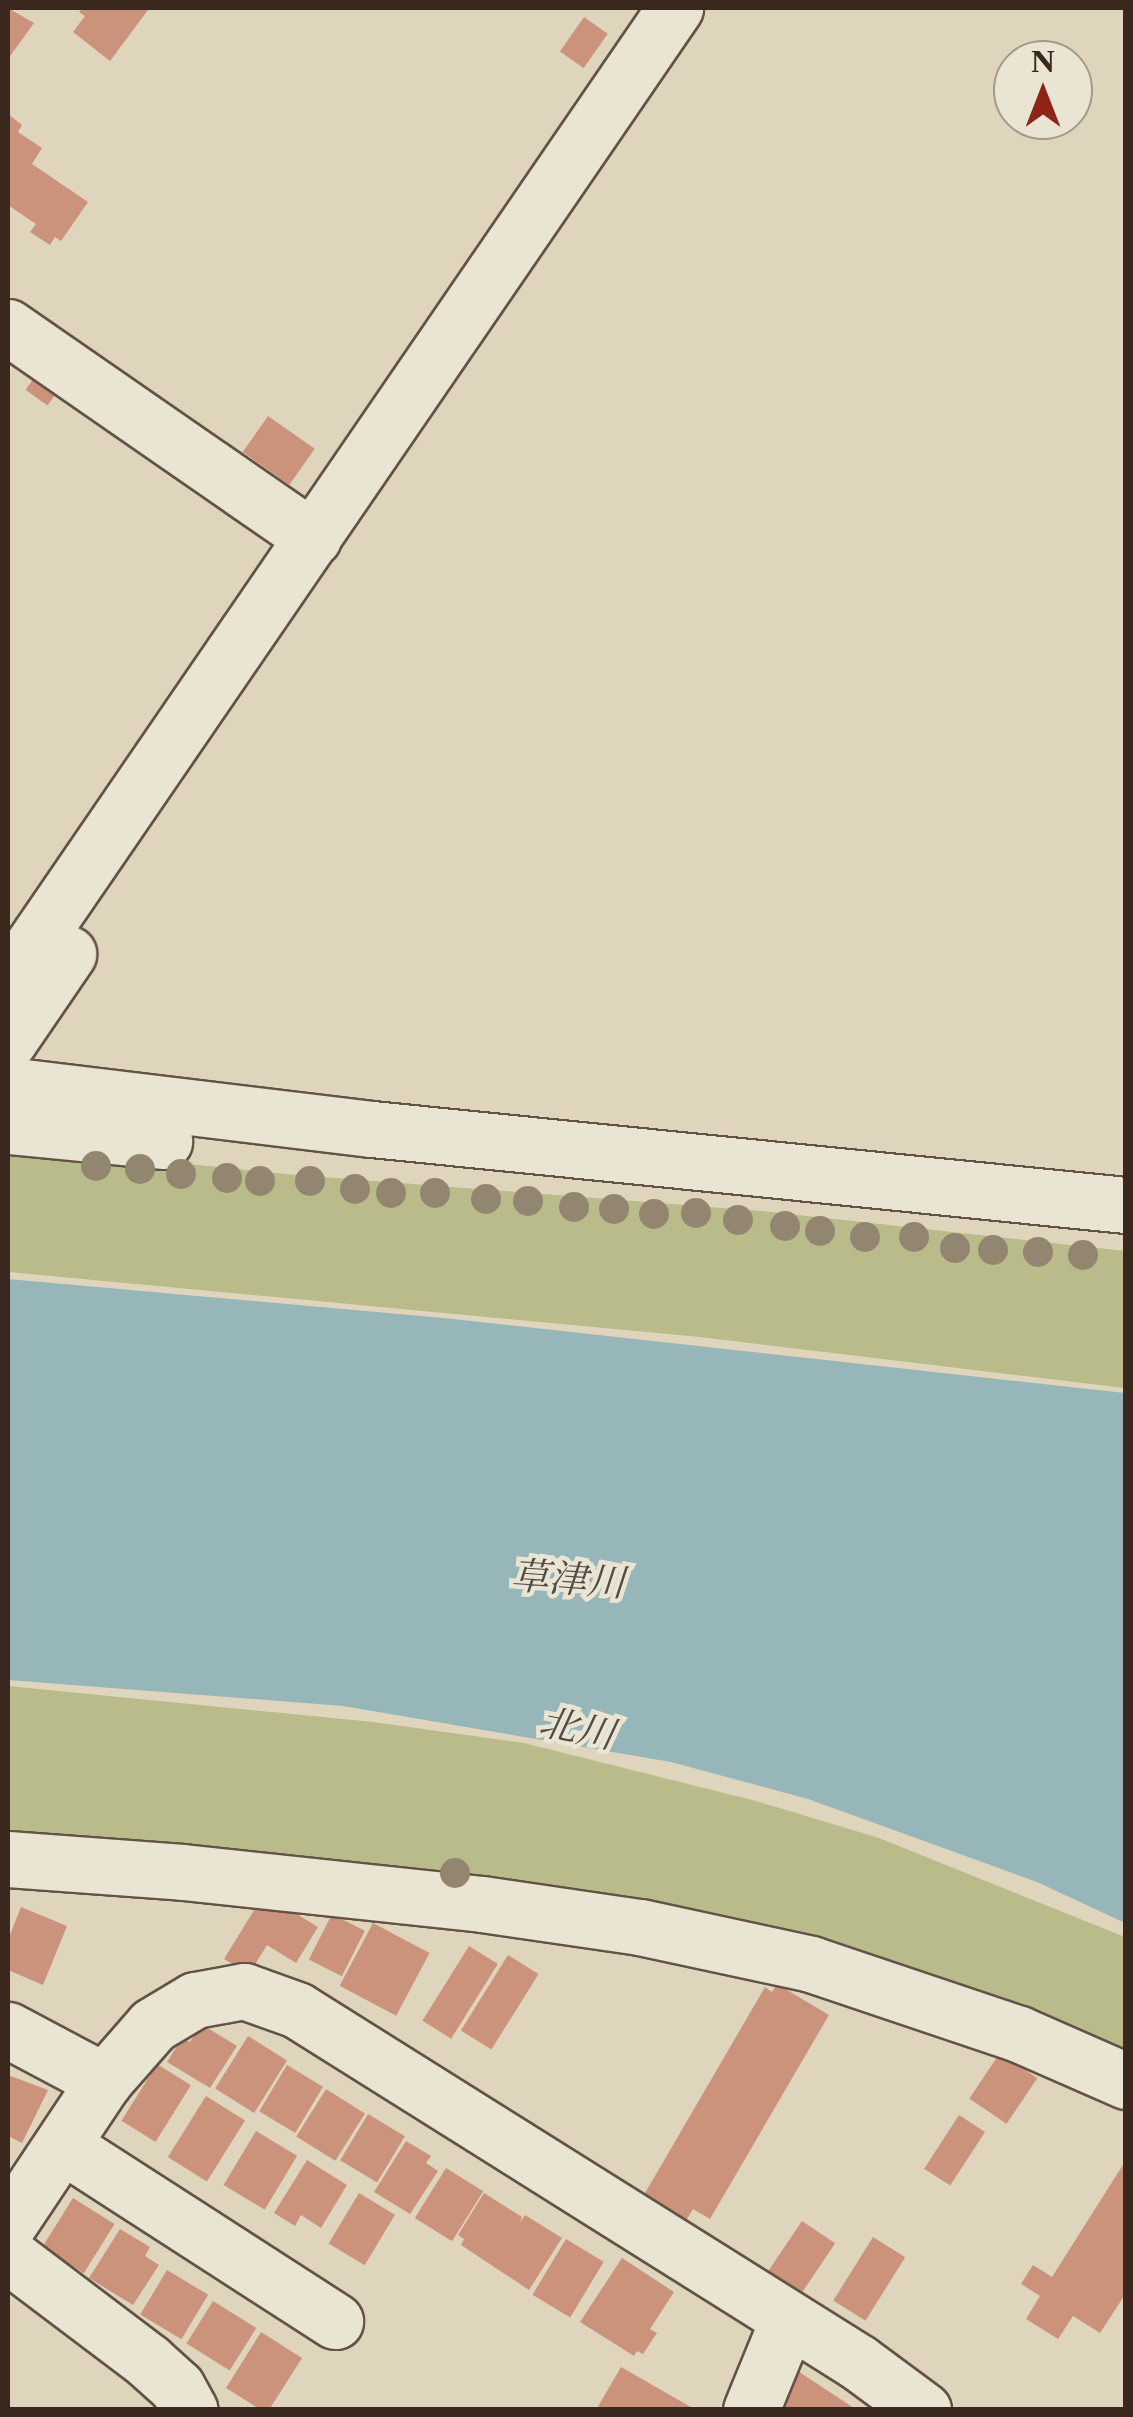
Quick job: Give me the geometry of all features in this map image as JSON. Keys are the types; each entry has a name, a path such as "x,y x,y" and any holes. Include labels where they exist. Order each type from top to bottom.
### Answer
{"street":[{"path":"8,981 676,8"},
{"path":"8,327 313,538"},
{"path":"8,920 48,868 106,841"},
{"path":"8,1042 102,905 106,841"},
{"path":"8,1085 372,1129 1126,1204"},
{"path":"8,1106 283,1134 372,1129"},
{"path":"8,1126 568,1175 1126,1234"},
{"path":"8,1860 184,1872 445,1900 640,1927 811,1964 1018,2034 1126,2080"},
{"path":"8,2225 104,2080 153,2025 195,2000 244,1991 297,2010 787,2322 858,2362 923,2410"},
{"path":"8,2030 104,2080"},
{"path":"62,2145 336,2321"},
{"path":"8,2255 148,2361 177,2387 190,2410"},
{"path":"751,2410 787,2322"}],"green space":[{"path":"8,1145 285,1174 761,1211 1125,1251 1125,1388 700,1337 8,1272"},
{"path":"8,1686 373,1722 524,1743 756,1801 879,1838 1125,1937 1125,2064 932,1986 8,1843"}],"water":[{"path":"8,1279 444,1318 1125,1393 1125,1923 1037,1882 808,1799 671,1762 343,1706 8,1680"}],"building":[{"path":"8,8 34,23 8,59"},
{"path":"83,8 148,10 110,61 73,32 85,16 79,12"},
{"path":"584,17 608,34 584,68 560,51"},
{"path":"8,114 22,125 18,132 42,148 32,164 88,202 61,241 55,237 50,245 30,232 36,224 8,205"},
{"path":"42,367 64,383 47,406 26,390"},
{"path":"268,416 315,449 289,485 243,452"},
{"path":"259,1902 274,1912 279,1903 318,1927 296,1963 267,1945 249,1974 224,1959"},
{"path":"21,1907 67,1926 43,1985 8,1970 8,1940"},
{"path":"332,1914 365,1931 342,1976 309,1959"},
{"path":"373,1923 430,1953 396,2016 340,1986"},
{"path":"469,1946 498,1964 451,2039 422,2021"},
{"path":"508,1955 539,1974 491,2050 461,2030"},
{"path":"777,1984 829,2015 710,2219 693,2209 684,2224 641,2200 765,1987 772,1992"},
{"path":"201,2024 237,2046 210,2088 167,2062 182,2038 190,2042"},
{"path":"248,2036 287,2060 254,2113 215,2089"},
{"path":"1000,2053 1037,2078 1007,2124 969,2099"},
{"path":"157,2064 191,2085 155,2142 121,2121"},
{"path":"287,2065 323,2087 295,2133 259,2111"},
{"path":"8,2075 48,2090 22,2143 8,2136"},
{"path":"326,2089 365,2113 335,2161 296,2136"},
{"path":"206,2096 245,2120 207,2181 168,2157"},
{"path":"368,2114 405,2136 377,2182 340,2160"},
{"path":"959,2115 985,2132 950,2186 924,2169"},
{"path":"256,2131 297,2156 265,2210 224,2185"},
{"path":"406,2141 431,2156 426,2163 438,2171 410,2214 374,2192"},
{"path":"307,2160 347,2185 321,2228 301,2215 295,2226 274,2213"},
{"path":"1126,2160 1126,2293 1100,2333 1073,2316 1058,2339 1026,2319 1040,2296 1021,2284 1033,2265 1052,2277"},
{"path":"446,2168 483,2191 452,2241 415,2218"},
{"path":"359,2193 395,2215 365,2265 329,2244"},
{"path":"484,2193 522,2217 520,2223 525,2215 562,2238 529,2290 461,2245 464,2239 458,2235"},
{"path":"73,2198 115,2224 84,2273 42,2247"},
{"path":"802,2221 835,2243 796,2301 763,2279"},
{"path":"120,2229 150,2247 145,2256 159,2265 133,2305 89,2278"},
{"path":"873,2237 905,2257 865,2321 833,2301"},
{"path":"566,2239 604,2262 570,2317 533,2295"},
{"path":"622,2258 674,2292 650,2329 657,2333 643,2354 637,2351 634,2356 580,2322"},
{"path":"167,2270 208,2295 181,2339 140,2315"},
{"path":"213,2301 256,2328 230,2370 187,2343"},
{"path":"261,2332 302,2358 269,2410 261,2410 226,2388"},
{"path":"787,2364 857,2410 767,2410"},
{"path":"621,2367 696,2410 596,2410"}],"water label":[{"name":"草津川","path":"568,1579"},
{"name":"北川","path":"577,1728"}]}
